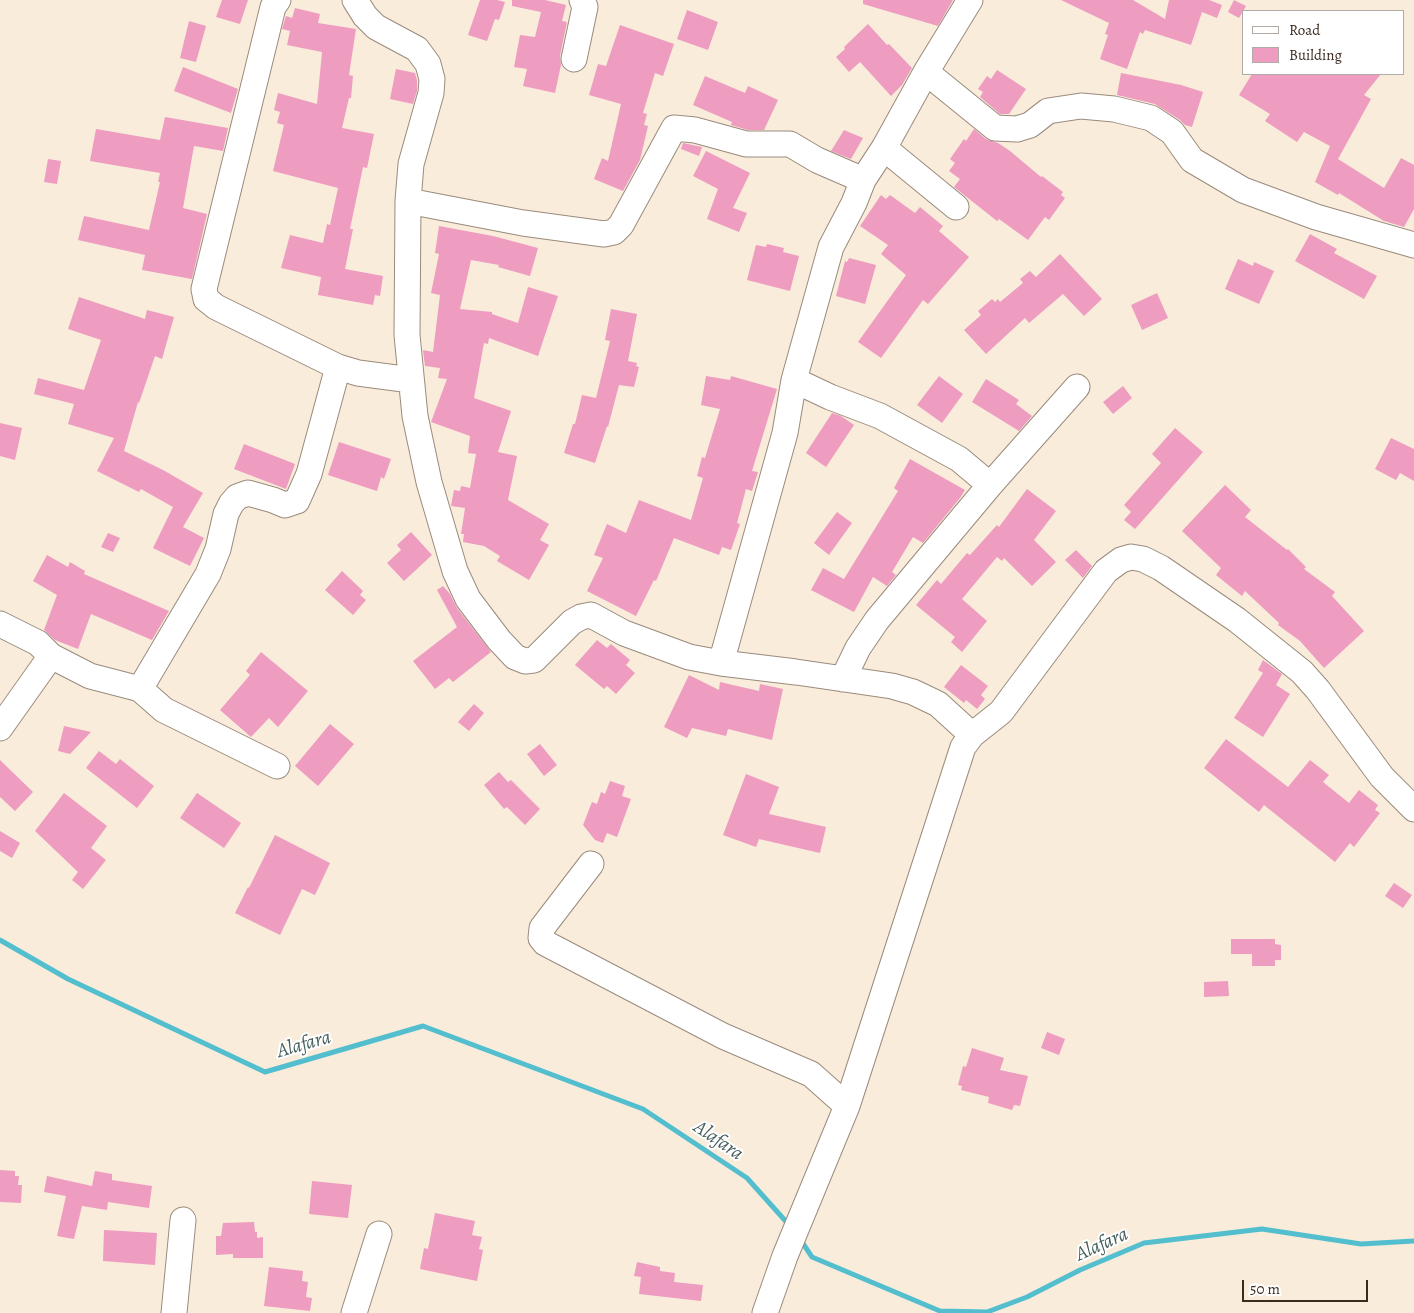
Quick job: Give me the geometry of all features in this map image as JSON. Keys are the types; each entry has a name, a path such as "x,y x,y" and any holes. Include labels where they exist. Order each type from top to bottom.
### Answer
{"street":[{"path":"278,0 273,7 204,289 206,299 216,307 338,367 358,373 411,380"},
{"path":"355,0 365,16 376,27 417,49 428,64 432,79 431,93 411,164 408,201 407,335 415,416 429,482 455,571 468,599 499,640 515,657 525,661 534,660 572,622 581,617 591,615 634,636 689,657 721,664 796,672 892,686 912,692 938,704 972,735"},
{"path":"574,59 586,7 582,0"},
{"path":"721,664 785,434 794,380 830,246 854,203 864,180 970,0"},
{"path":"926,72 995,128 1017,129 1030,125 1048,111 1080,106 1114,109 1151,118 1172,132 1192,160 1243,190 1316,217 1414,245"},
{"path":"408,201 523,223 604,234 614,232 621,225 674,128 694,130 746,144 790,144 817,160 864,180"},
{"path":"884,148 956,208"},
{"path":"140,689 208,574 218,549 226,514 236,497 248,493 284,505 297,501 309,474 338,367"},
{"path":"794,380 830,397 880,416 959,459 990,485"},
{"path":"843,679 858,648 877,620 990,485 1076,387"},
{"path":"765,1313 800,1218 847,1106 963,747 972,735 1001,712 1106,571 1121,560 1131,557 1143,559 1161,568 1237,620 1302,672 1318,690 1382,777 1414,809"},
{"path":"0,624 38,643 51,656 90,676 140,689 164,710 277,766"},
{"path":"0,728 51,656"},
{"path":"591,864 542,928 541,938 545,943 723,1036 811,1074 847,1106"},
{"path":"174,1313 184,1220"},
{"path":"354,1313 379,1234"}],"building":[{"path":"222,0 248,0 240,24 216,17"},
{"path":"480,0 505,2 499,20 495,19 487,41 468,35"},
{"path":"512,0 545,0 566,5 562,21 567,22 555,93 523,86 527,69 514,67 520,35 535,37 541,12 512,6"},
{"path":"863,0 953,0 938,26 863,4"},
{"path":"1061,0 1133,0 1165,19 1169,0 1209,0 1222,5 1217,18 1202,12 1191,45 1145,30 1143,34 1140,32 1127,69 1100,59 1108,35 1105,34 1109,23"},
{"path":"1234,0 1246,6 1239,18 1228,12"},
{"path":"295,8 320,14 318,23 356,29 349,75 353,76 351,98 349,98 342,128 374,134 367,168 363,167 350,229 353,229 345,269 383,276 380,296 375,295 373,305 318,295 321,277 281,268 290,235 323,243 327,224 330,225 338,188 273,171 284,125 277,123 280,112 274,110 278,93 317,104 322,52 287,45 290,31 282,29 286,16 292,18"},
{"path":"687,10 718,22 708,50 677,39"},
{"path":"189,21 206,26 196,62 180,58"},
{"path":"868,24 912,68 902,85 891,96 860,62 849,72 836,57"},
{"path":"620,25 674,44 663,76 655,73 643,113 647,114 644,125 648,126 640,160 623,191 594,179 602,158 608,161 621,104 589,95 598,64 606,66"},
{"path":"183,67 238,89 231,113 174,91"},
{"path":"396,69 415,73 417,91 413,104 390,99"},
{"path":"997,70 1026,89 1009,114 1000,114 980,97 983,92 978,89 987,76 991,79"},
{"path":"1121,73 1181,85 1203,92 1192,127 1185,125 1155,104 1117,95"},
{"path":"1251,75 1380,75 1364,95 1371,99 1338,159 1384,188 1401,158 1414,165 1414,209 1404,227 1384,221 1339,193 1338,195 1315,182 1330,146 1304,132 1297,142 1265,121 1270,114 1239,95"},
{"path":"705,76 745,93 748,86 778,100 764,130 748,130 731,125 732,122 693,105"},
{"path":"165,117 228,128 223,151 194,146 183,208 207,214 192,279 142,270 145,255 78,240 84,216 149,230 160,182 158,182 160,173 90,161 96,129 160,140"},
{"path":"974,129 986,139 998,143 1010,151 1041,177 1063,192 1061,195 1065,198 1049,220 1045,217 1028,240 999,219 997,221 954,187 960,179 949,171 955,163 950,159 964,139 966,141"},
{"path":"844,130 863,138 851,159 831,151"},
{"path":"683,143 702,147 699,156 681,149"},
{"path":"706,151 750,173 733,208 747,213 739,232 707,219 718,189 693,176"},
{"path":"48,159 61,161 57,184 44,182"},
{"path":"881,195 886,199 890,195 915,213 920,207 943,226 939,231 969,257 928,304 923,300 881,358 858,342 906,275 881,254 888,245 860,226"},
{"path":"439,226 493,236 538,248 530,276 498,267 499,265 471,260 460,309 492,312 492,314 518,323 528,287 558,296 538,356 489,338 488,344 484,343 474,398 511,411 498,452 517,456 508,500 549,524 540,540 549,545 529,580 497,561 500,556 484,546 463,542 464,534 461,534 465,508 451,506 454,490 460,491 461,486 470,488 476,454 468,453 470,436 431,422 447,379 438,378 440,368 425,366 423,350 433,352 440,295 431,293 439,254 435,253"},
{"path":"1310,234 1337,249 1334,253 1377,276 1364,299 1295,261"},
{"path":"767,244 784,248 783,252 799,256 790,291 747,280 756,245 766,247"},
{"path":"1060,254 1102,299 1084,316 1063,294 1029,323 1025,318 986,354 964,330 981,315 978,311 992,299 995,302 998,299 1000,302 1023,283 1020,279 1030,271 1036,277"},
{"path":"849,258 876,265 865,304 836,296 845,261 847,262"},
{"path":"1238,259 1253,266 1254,262 1274,271 1259,304 1225,289"},
{"path":"1157,293 1168,318 1142,330 1131,305"},
{"path":"79,297 145,319 147,310 174,317 162,359 155,356 138,402 124,451 163,470 203,493 183,527 204,538 190,566 153,548 173,507 141,489 139,492 97,471 114,438 68,424 74,404 34,394 38,378 84,390 101,340 68,329"},
{"path":"611,309 637,314 628,361 637,363 636,366 639,367 634,387 619,385 608,427 595,463 564,453 573,424 575,424 582,395 596,398 610,341 605,340"},
{"path":"706,376 730,380 731,376 777,389 752,471 758,472 752,491 746,489 737,523 740,524 731,550 722,547 719,555 674,538 656,581 654,580 636,616 587,591 603,558 594,555 607,524 626,533 639,500 691,520 703,478 697,476 702,457 705,458 720,409 701,405"},
{"path":"939,376 963,394 942,423 917,405"},
{"path":"986,379 1019,400 1016,404 1032,416 1019,431 972,402"},
{"path":"1123,386 1132,398 1113,414 1103,402"},
{"path":"832,413 841,416 854,425 826,467 806,453"},
{"path":"0,423 22,428 15,460 0,456"},
{"path":"1175,428 1203,452 1135,529 1124,520 1131,512 1124,505 1161,463 1152,454"},
{"path":"1391,438 1414,449 1414,481 1400,473 1396,480 1375,469"},
{"path":"339,442 391,459 384,479 381,477 377,491 328,475"},
{"path":"244,444 295,464 286,489 234,469"},
{"path":"910,459 965,490 960,498 923,543 913,537 892,572 896,575 887,586 873,577 854,612 811,590 823,568 844,579 898,491 894,488"},
{"path":"1225,485 1251,510 1245,517 1288,549 1306,567 1304,569 1335,592 1332,596 1364,631 1324,668 1300,641 1278,625 1279,623 1245,591 1242,596 1216,575 1221,568 1182,531"},
{"path":"1027,489 1056,511 1034,540 1056,562 1032,586 1004,558 1002,561 997,557 962,599 987,621 962,652 951,642 955,637 916,605 937,580 941,584 967,553 970,555 997,525 999,527"},
{"path":"837,512 852,523 829,555 814,543"},
{"path":"411,532 432,555 404,581 387,563 401,550 397,545"},
{"path":"108,533 120,538 113,552 101,547"},
{"path":"1076,550 1092,566 1083,578 1065,560"},
{"path":"47,555 68,567 70,562 85,571 84,574 169,611 152,640 91,614 78,649 55,640 44,630 57,595 33,581"},
{"path":"342,571 363,591 360,595 366,600 353,615 325,590"},
{"path":"443,586 450,594 457,608 491,652 453,682 449,678 435,689 413,661 457,627 437,590"},
{"path":"597,640 607,648 611,644 630,660 626,665 635,673 616,694 607,686 604,689 575,665"},
{"path":"261,652 308,691 278,727 269,718 251,737 220,710 250,675 246,671"},
{"path":"1263,660 1282,674 1276,685 1290,694 1263,737 1234,718 1263,673 1258,670"},
{"path":"961,665 988,686 981,695 985,699 977,709 966,700 964,703 944,687"},
{"path":"689,675 719,690 720,682 759,691 760,684 783,689 772,740 728,729 726,736 692,728 687,738 664,727"},
{"path":"474,704 484,713 469,731 458,722"},
{"path":"330,724 354,744 318,786 295,766"},
{"path":"64,726 91,732 70,754 58,751"},
{"path":"1226,739 1288,787 1310,760 1329,775 1323,782 1349,803 1359,790 1378,805 1375,810 1380,813 1354,847 1350,843 1335,862 1264,805 1259,812 1204,768"},
{"path":"540,744 557,765 544,776 527,754"},
{"path":"99,751 116,764 120,759 154,786 137,808 86,768"},
{"path":"0,760 33,792 15,811 0,797"},
{"path":"499,772 508,782 511,780 540,809 525,825 507,807 504,809 484,785"},
{"path":"746,774 779,787 769,814 826,827 820,853 759,839 756,847 723,835"},
{"path":"610,781 625,786 622,796 631,799 617,837 607,833 603,843 595,840 583,825 592,802 597,804 601,792 605,794"},
{"path":"64,793 107,826 91,848 106,860 83,889 72,880 78,872 35,831"},
{"path":"197,793 241,823 224,848 180,818"},
{"path":"0,831 20,843 12,858 0,851"},
{"path":"275,835 330,863 315,895 302,889 280,935 235,913"},
{"path":"1394,883 1412,895 1403,908 1385,896"},
{"path":"1231,939 1275,939 1275,944 1281,945 1281,960 1275,960 1275,966 1252,966 1252,954 1231,954"},
{"path":"1228,981 1229,996 1204,997 1204,982"},
{"path":"1047,1032 1065,1039 1059,1055 1041,1048"},
{"path":"972,1048 1004,1058 1000,1070 1028,1076 1020,1106 1014,1105 1012,1110 988,1103 989,1097 961,1090 962,1086 958,1085 963,1066 966,1067"},
{"path":"0,1170 15,1171 15,1176 19,1176 18,1185 22,1185 21,1203 0,1202"},
{"path":"95,1171 112,1174 112,1180 152,1186 149,1208 108,1202 107,1210 82,1206 74,1239 57,1236 66,1196 44,1192 47,1176 92,1186"},
{"path":"312,1181 352,1185 348,1218 309,1214"},
{"path":"435,1213 475,1221 472,1235 482,1237 479,1249 483,1250 477,1281 420,1269 424,1248 428,1249"},
{"path":"254,1222 257,1238 263,1237 263,1258 233,1258 233,1254 216,1255 216,1236 221,1236 223,1223"},
{"path":"104,1230 157,1233 155,1265 103,1261"},
{"path":"637,1262 660,1267 660,1271 675,1273 674,1282 703,1285 701,1301 639,1294 641,1277 634,1276"},
{"path":"269,1267 303,1271 302,1281 308,1282 306,1297 312,1298 310,1311 264,1306"}],"waterway":[{"name":"Alafara","path":"0,940 68,979 265,1072 423,1026 643,1109 747,1178 790,1226"},
{"name":"Alafara","path":"800,1239 812,1257 940,1311 987,1312 1027,1297 1080,1270 1144,1243 1262,1229 1361,1244 1414,1241"}]}
